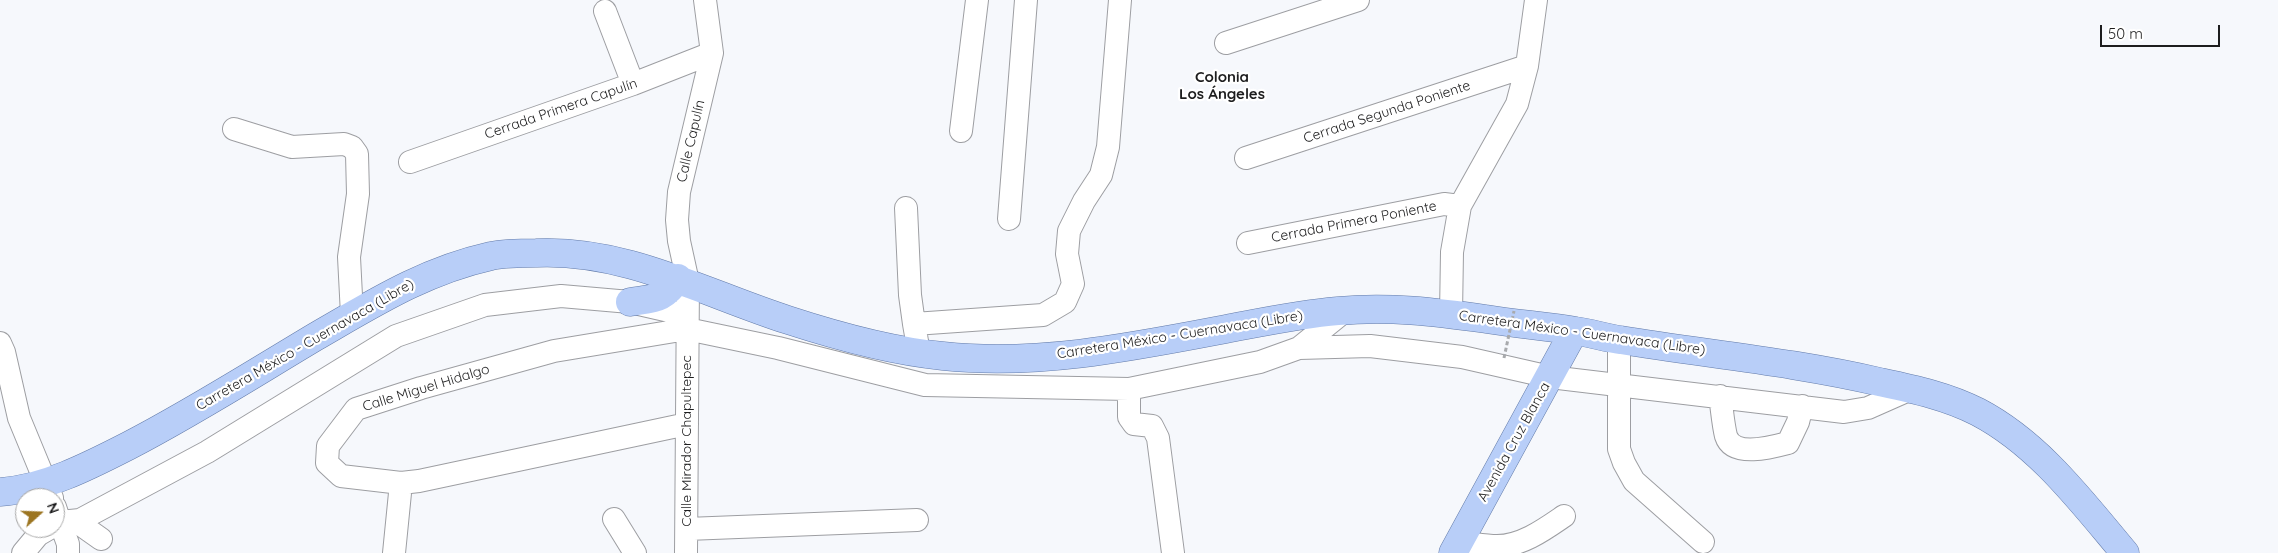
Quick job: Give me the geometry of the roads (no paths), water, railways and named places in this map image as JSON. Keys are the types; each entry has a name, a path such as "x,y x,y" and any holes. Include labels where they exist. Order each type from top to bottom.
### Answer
{"main road":[{"name":"Carretera México - Cuernavaca (Libre)","path":"65,503 111,454 172,423 352,315 414,281 460,264 499,254 559,252 616,259 683,280 785,319 840,336 923,354 977,360 1031,360 1160,342 1291,316 1346,310 1416,310 1574,330 1620,340 1734,355 1856,376 1937,395 1978,412 2012,433 2044,461 2125,553"},
{"path":"630,302 652,298 670,291 683,280"},
{"name":"Avenida Cruz Blanca","path":"1456,548 1574,330"},
{"name":"Carretera México - Cuernavaca (Libre)","path":"0,492 15,494"}],"street":[{"name":"Calle Capulín","path":"687,322 677,220 679,192 712,53 705,0"},
{"path":"961,131 977,0"},
{"path":"1009,220 1026,0"},
{"path":"914,324 1043,315 1065,302 1073,284 1067,254 1069,231 1100,175 1108,147 1120,0"},
{"path":"1226,43 1358,0"},
{"path":"1451,314 1452,252 1460,206 1516,104 1527,66 1536,0"},
{"path":"605,11 634,84"},
{"name":"Cerrada Primera Capulín","path":"410,162 634,84 712,53"},
{"name":"Cerrada Segunda Poniente","path":"1246,158 1527,66"},
{"path":"234,129 292,147 344,144 352,147 358,154 358,194 349,257 352,315"},
{"name":"Cerrada Primera Poniente","path":"1248,243 1444,204 1460,206"},
{"path":"906,208 910,295 918,347 923,354"},
{"path":"65,509 207,452 396,336 485,305 561,296 630,302 687,322 778,348 925,385 1129,389 1260,362 1299,348 1370,346 1453,356 1550,377 1844,412 1868,408 1911,389"},
{"path":"1299,348 1346,310"},
{"name":"Calle Mirador Chapultepec","path":"686,553 687,322"},
{"name":"Calle Miguel Hidalgo","path":"687,322 554,351 421,388 356,410 328,446 327,463 341,476 401,483 437,478 687,424"},
{"path":"1620,340 1618,384 1619,449 1624,463 1634,481 1703,542"},
{"path":"0,343 4,352 19,418 47,488"},
{"path":"1129,389 1129,417 1134,424 1152,426 1158,438 1173,553"},
{"path":"1720,396 1727,438 1735,446 1763,450 1788,443 1798,422 1802,406"},
{"path":"394,553 401,483"},
{"path":"65,516 101,539"},
{"path":"1456,548 1499,546 1521,541 1541,532 1564,516"},
{"path":"614,519 635,553"},
{"path":"687,529 917,520"},
{"path":"65,535 68,544 68,553"},
{"path":"23,553 36,538"}],"district":[{"name":"Colonia Los Ángeles","path":"1222,86"}]}
